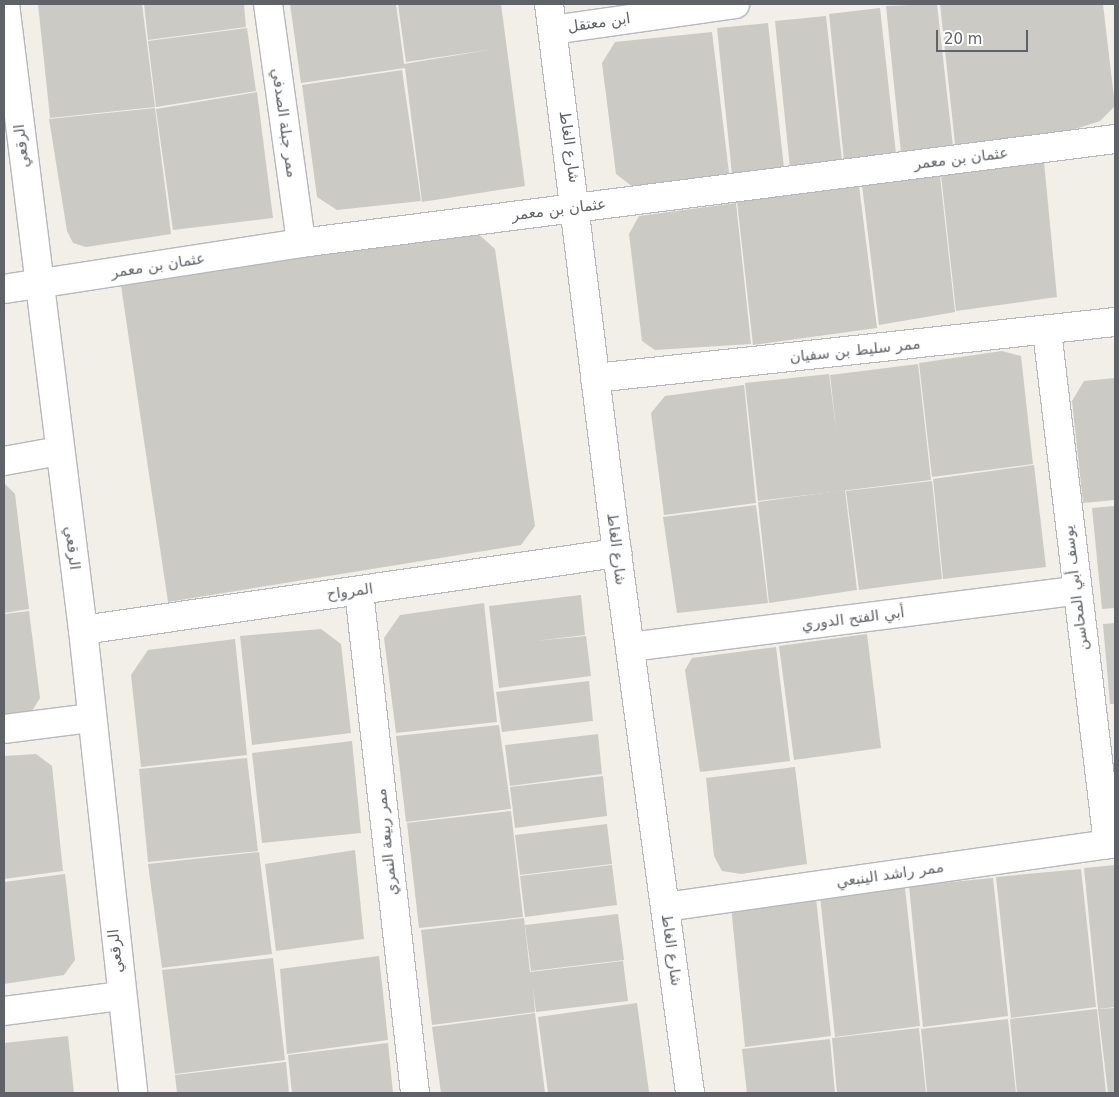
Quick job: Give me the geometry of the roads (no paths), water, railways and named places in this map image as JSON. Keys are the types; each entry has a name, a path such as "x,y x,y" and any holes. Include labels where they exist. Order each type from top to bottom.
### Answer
{"street":[{"name":"الرقعي","path":"5,4 11,106 39,285 83,630 121,996 133,1093"},
{"name":"ممر جبلة الصدفي","path":"268,4 301,243"},
{"name":"ابن معتقل","path":"551,17 735,4"},
{"name":"شارع الغاط","path":"551,17 577,208 616,553 690,1093"},
{"name":"عثمان بن معمر","path":"4,289 301,243 1115,139"},
{"name":"ممر سليط بن سفيان","path":"595,378 1047,331 1115,322"},
{"name":"يوسف أبي المحاسن","path":"1047,331 1076,590 1112,843"},
{"path":"4,461 59,451"},
{"name":"المرواح","path":"83,630 616,553"},
{"name":"أبي الفتح الدوري","path":"630,647 1076,590"},
{"name":"ممر ربيعة النمري","path":"359,591 415,1093"},
{"path":"4,729 91,718"},
{"name":"ممر راشد الينبعي","path":"666,907 1112,843"},
{"path":"4,1011 121,996"}]}
